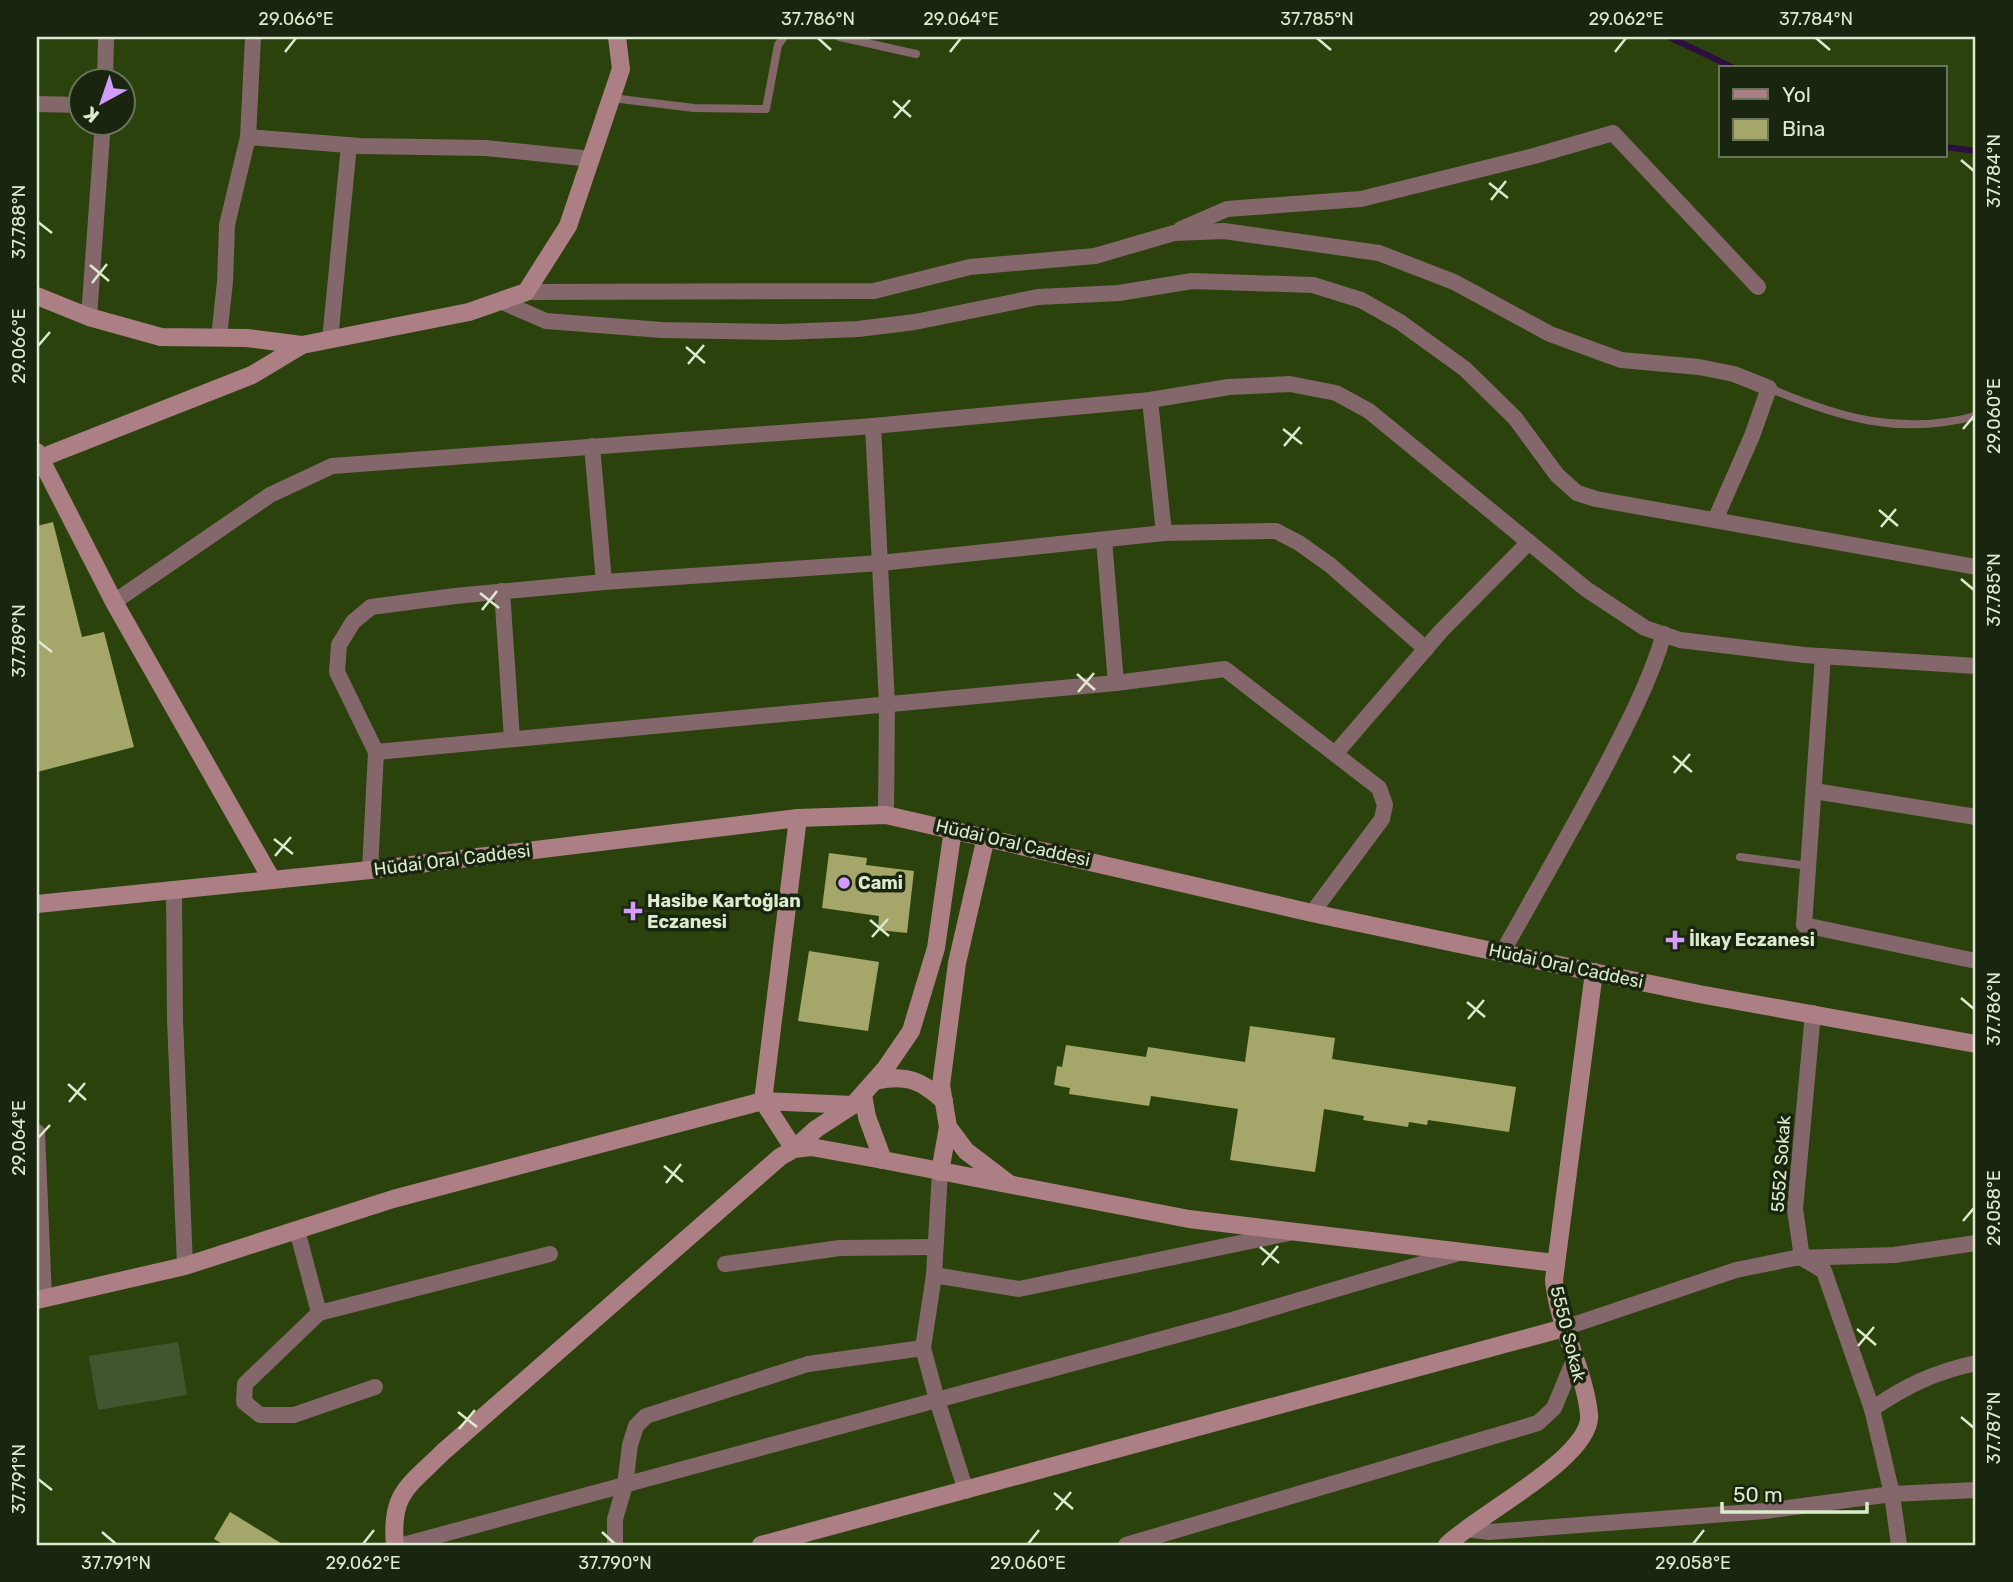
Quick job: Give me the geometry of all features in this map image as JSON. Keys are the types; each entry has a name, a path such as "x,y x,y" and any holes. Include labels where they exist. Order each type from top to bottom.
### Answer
{"street":[{"path":"105,66 106,37"},
{"path":"219,337 226,282 227,225 248,136 253,37"},
{"path":"526,292 568,226 592,159 621,69 617,37"},
{"path":"37,104 66,105"},
{"path":"37,296 89,317 161,337 247,338 302,345 469,312 526,292 874,291 970,267 1095,256 1174,233 1227,209 1361,199 1534,156 1613,133 1758,287"},
{"path":"89,317 102,136"},
{"path":"248,136 349,145 486,148 592,159"},
{"path":"330,340 349,145"},
{"path":"1174,233 1224,231 1379,253 1454,282 1550,334 1621,360 1699,367 1734,374 1769,388 1752,436 1715,520"},
{"path":"500,301 546,321 662,330 783,332 858,329 915,322 1038,297 1119,292 1192,281 1313,285 1361,300 1400,322 1465,369 1515,418 1557,475 1577,493 1596,499 1976,567"},
{"path":"272,880 114,602 38,456 252,375 302,345"},
{"path":"114,602 270,495 332,466 873,426 1150,400 1229,387 1290,384 1336,393 1370,411 1586,589 1644,628 1681,640 1823,656 1976,666"},
{"path":"1150,400 1164,533"},
{"path":"873,426 887,704 886,815"},
{"path":"592,446 604,582"},
{"path":"370,870 376,752 337,672 339,645 354,622 371,607 502,591 880,563 1164,533 1276,531 1330,565 1426,649"},
{"path":"1104,540 1116,683"},
{"path":"1335,754 1426,649 1529,542"},
{"path":"502,591 512,739"},
{"path":"1502,953 1629,721 1654,668 1664,634"},
{"path":"1823,656 1804,925 1976,961"},
{"path":"376,752 1116,683 1225,669 1379,788 1385,805 1382,819 1312,913"},
{"path":"1814,791 1976,817"},
{"name":"Hüdai Oral Caddesi","path":"37,904 370,870 797,818 886,815 1312,913 1502,953 1976,1044"},
{"path":"794,1149 763,1101 797,818"},
{"path":"395,1545 393,1520 401,1495 443,1452 780,1157 858,1100 875,1081 911,1031 936,948 953,829"},
{"path":"966,1491 923,1348 934,1275 940,1172 948,1127 942,1085 957,963 986,837"},
{"path":"174,889 175,1019 185,1266"},
{"name":"5550 Sokak","path":"1447,1545 1564,1458 1583,1436 1589,1421 1555,1296 1555,1263 1594,972"},
{"name":"5552 Sokak","path":"1802,1258 1795,1209 1813,1013"},
{"path":"875,1081 895,1076 909,1078 929,1088 944,1101"},
{"path":"37,1132 40,1299 185,1266 393,1199 763,1101 858,1100"},
{"path":"858,1100 883,1160"},
{"path":"948,1127 966,1151 1010,1185"},
{"path":"794,1149 811,1147 1189,1219 1555,1263"},
{"path":"297,1230 319,1313"},
{"path":"934,1275 1019,1289 1298,1231"},
{"path":"761,1545 1564,1328 1736,1270 1802,1258 1894,1255 1976,1244"},
{"path":"725,1264 840,1248 935,1247"},
{"path":"403,1545 1232,1320 1468,1251"},
{"path":"375,1387 293,1415 260,1415 244,1402 245,1384 319,1313 550,1254"},
{"path":"1802,1258 1824,1271 1872,1409 1892,1494 1899,1545"},
{"path":"615,1545 615,1519 625,1485 630,1445 636,1426 646,1416 808,1363 923,1348"},
{"path":"1126,1545 1538,1423 1554,1408 1574,1360"},
{"path":"1872,1409 1902,1388 1942,1371 1976,1363"},
{"path":"1466,1529 1489,1532 1765,1511 1892,1494 1976,1490"}],"lane":[{"path":"612,98 694,108 766,108 778,45 784,37"},
{"path":"841,37 916,54"},
{"path":"1769,388 1821,410 1854,419 1917,425 1976,416"},
{"path":"1740,857 1808,866"}],"green space":[{"path":"178,1342 187,1395 98,1410 89,1356"}],"building":[{"path":"53,522 82,637 104,632 134,747 37,772 37,526"},
{"path":"829,853 867,858 866,865 914,871 907,933 878,930 879,916 822,908"},
{"path":"809,951 879,962 868,1031 798,1021"},
{"path":"1250,1026 1335,1038 1332,1059 1516,1087 1509,1132 1428,1120 1427,1125 1409,1122 1408,1127 1363,1120 1364,1116 1324,1109 1315,1172 1230,1160 1238,1109 1151,1096 1149,1106 1069,1094 1070,1088 1054,1085 1057,1066 1062,1067 1066,1045 1146,1057 1148,1047 1245,1062"},
{"path":"230,1512 284,1545 224,1545 214,1539"}],"waterway":[{"path":"1669,37 1730,66"},
{"path":"1946,147 1976,151"}],"place":[{"name":"Cami","path":"844,883"},
{"name":"Hasibe Kartoğlan Eczanesi","path":"633,911"},
{"name":"İlkay Eczanesi","path":"1675,940"}]}
